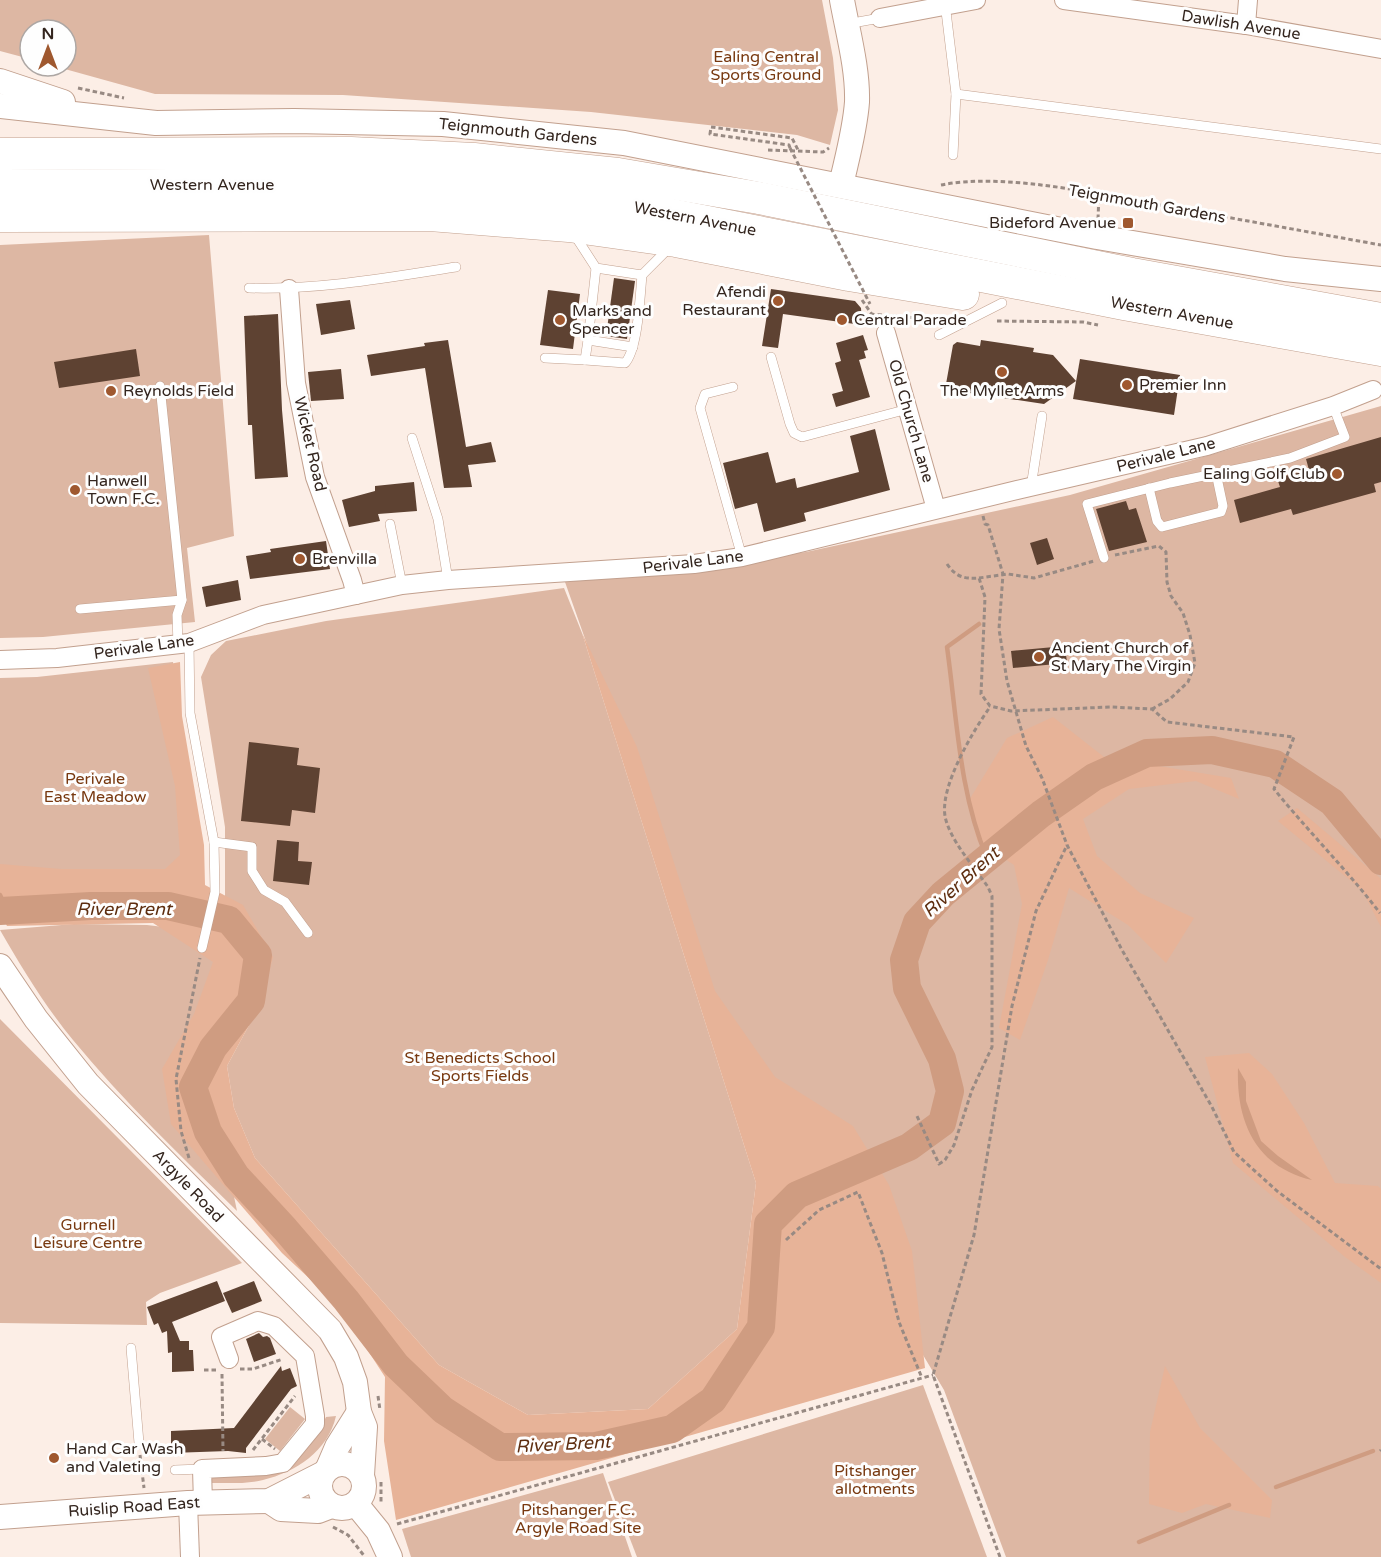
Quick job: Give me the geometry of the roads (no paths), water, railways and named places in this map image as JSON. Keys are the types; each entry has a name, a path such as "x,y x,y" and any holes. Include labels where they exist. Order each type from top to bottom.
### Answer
{"highway":[{"name":"Western Avenue","path":"0,154 351,153 474,159 618,174 759,198 1132,274 1381,319"},
{"name":"Western Avenue","path":"0,186 348,184 475,189 600,201 1124,304 1381,350"},
{"path":"0,216 407,214 568,226 676,241 788,264 1040,309 1124,304"}],"main road":[{"path":"841,185 855,126 857,100 842,0"},
{"path":"0,81 114,118"},
{"path":"0,97 47,111"},
{"path":"0,106 114,118"},
{"name":"Teignmouth Gardens","path":"114,118 156,123 294,121 443,124 624,143 1096,237 1285,269 1381,279"},
{"name":"Argyle Road","path":"0,966 36,1019 88,1084 330,1330 346,1358 355,1382 359,1412 365,1426 362,1475"},
{"path":"325,1471 334,1464 350,1465 362,1475 364,1491 356,1504 346,1508 331,1506 319,1490 325,1471 337,1447 359,1412"},
{"name":"Ruislip Road East","path":"0,1517 196,1503 269,1502 325,1471"},
{"name":"Ruislip Road East","path":"269,1502 281,1509 318,1511 331,1506"},
{"path":"356,1504 378,1530 390,1557"}],"street":[{"path":"880,18 944,3 976,0"},
{"name":"Dawlish Avenue","path":"1064,0 1246,25 1381,49"},
{"path":"1246,25 1248,0"},
{"name":"Wicket Road","path":"289,289 296,383 315,477 356,595"},
{"name":"Old Church Lane","path":"886,333 936,509"},
{"name":"Perivale Lane","path":"0,660 57,658 184,644 263,615 402,585 694,564 742,557 1207,446 1333,406 1373,390"},
{"path":"190,1557 202,1469 283,1463 315,1424 305,1356 274,1326 258,1321 221,1337 226,1367"}],"lane":[{"path":"944,3 956,94 953,155"},
{"path":"846,24 880,18"},
{"path":"956,94 1381,149"},
{"path":"568,226 596,268 585,360"},
{"path":"545,358 625,363 633,347 642,275 676,241"},
{"path":"249,288 289,289 335,286 456,267"},
{"path":"596,268 642,275"},
{"path":"939,335 1002,303"},
{"path":"588,340 633,347"},
{"path":"771,357 790,424 794,433 802,437 908,409"},
{"path":"159,386 182,600 177,615 184,644 190,713 214,842 215,891 202,948"},
{"path":"733,387 705,394 700,408 742,557"},
{"path":"1104,558 1087,504 1149,488 1290,458 1345,436 1333,406"},
{"path":"1031,487 1042,416"},
{"path":"412,438 438,519 448,580"},
{"path":"1149,488 1157,521 1162,527 1194,520 1221,512 1223,506 1216,473"},
{"path":"390,524 402,585"},
{"path":"80,609 182,600"},
{"path":"214,842 252,847 252,871 264,890 285,902 308,933"},
{"path":"131,1348 139,1443"},
{"path":"175,1470 202,1469"}],"waterway":[{"path":"979,624 947,647 965,781 970,807 987,858"},
{"name":"River Brent","path":"0,911 91,906 168,906 229,920 258,955 251,1001 213,1048 193,1087 208,1132 236,1176 346,1300 396,1365 443,1410 500,1447 596,1446 672,1429 713,1400 761,1327 768,1224 797,1195 909,1147 942,1123 950,1091 942,1059 907,988 904,960 917,922 943,894 1041,814 1094,777 1147,753 1212,750 1275,764 1332,802 1381,861"},
{"path":"0,895 7,910"},
{"path":"1276,1487 1373,1451"},
{"path":"1139,1542 1229,1505"}],"place":[{"name":"Bideford Avenue","path":"1128,223"},
{"name":"Afendi Restaurant","path":"778,301"},
{"name":"Marks and Spencer","path":"560,320"},
{"name":"Central Parade","path":"842,320"},
{"name":"The Myllet Arms","path":"1002,372"},
{"name":"Premier Inn","path":"1127,385"},
{"name":"Reynolds Field","path":"111,391"},
{"name":"Ealing Golf Club","path":"1337,474"},
{"name":"Hanwell Town F.C.","path":"75,490"},
{"name":"Brenvilla","path":"300,559"},
{"name":"Ancient Church of St Mary The Virgin","path":"1039,657"},
{"name":"Hand Car Wash and Valeting","path":"54,1458"}],"park label":[{"name":"Ealing Central Sports Ground","path":"766,66"},
{"name":"Perivale East Meadow","path":"95,788"},
{"name":"St Benedicts School Sports Fields","path":"480,1067"},
{"name":"Gurnell Leisure Centre","path":"88,1234"},
{"name":"Pitshanger allotments","path":"875,1480"},
{"name":"Pitshanger F.C. Argyle Road Site","path":"578,1519"}]}
